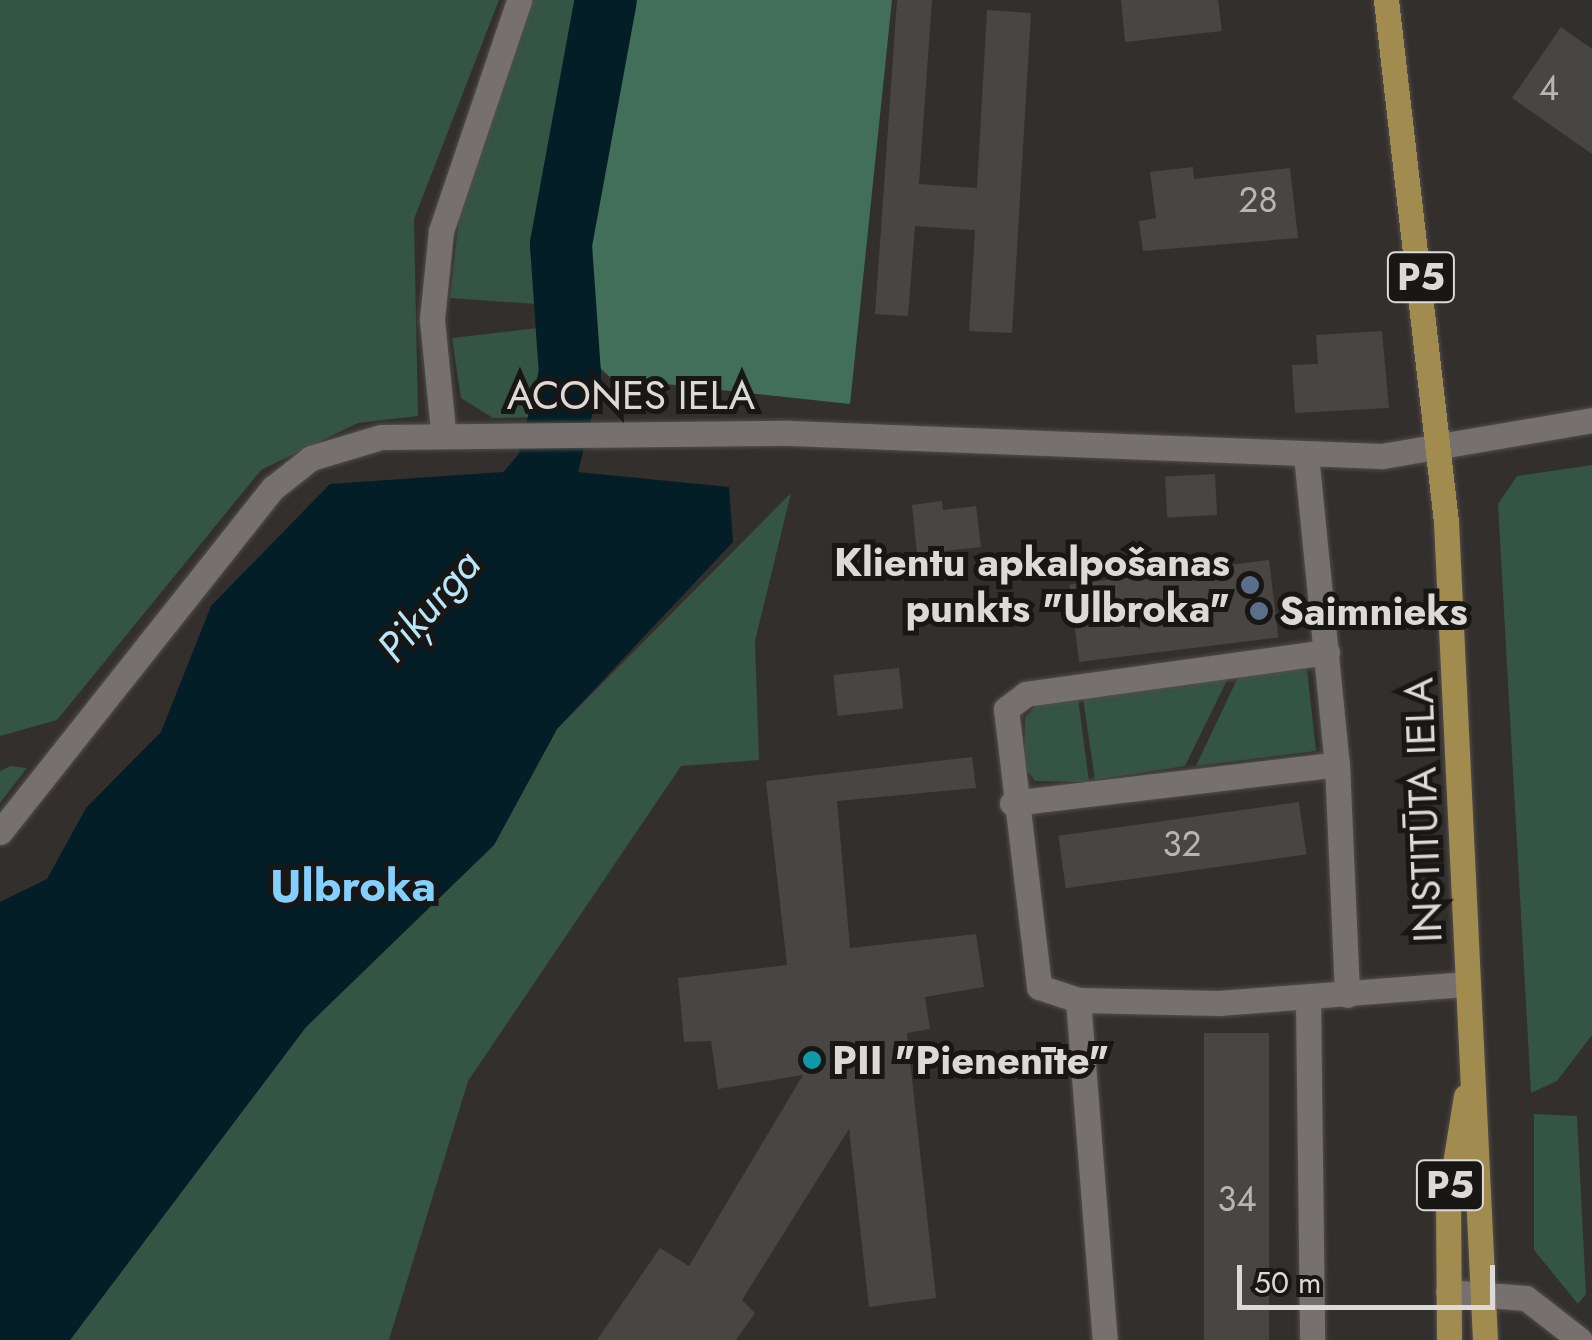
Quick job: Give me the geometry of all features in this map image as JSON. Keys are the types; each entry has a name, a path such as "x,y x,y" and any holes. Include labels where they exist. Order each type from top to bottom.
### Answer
{"main road":[{"name":"INSTITŪTA IELA","path":"1386,0 1439,446 1484,1340"},
{"name":"INSTITŪTA IELA","path":"1448,1340 1448,1208 1469,1081"}],"street":[{"path":"443,430 432,319 441,231 519,0"},
{"name":"ACONES IELA","path":"0,832 273,488 312,458 443,430 1221,443 1306,455 1439,446 1592,420"},
{"path":"1306,455 1337,764 1348,995"},
{"path":"1327,652 1026,694 1006,709 1012,803 1039,987 1078,1000 1308,1000 1467,984"},
{"path":"1012,803 1337,764"},
{"path":"1078,1000 1106,1340"},
{"path":"1308,1000 1312,1340"},
{"path":"1448,1292 1526,1298 1580,1340"}],"green space":[{"path":"0,0 499,0 414,219 418,416 358,423 261,470 57,720 0,736"},
{"path":"530,0 585,0 539,238 551,305 450,298 460,210"},
{"path":"630,0 892,0 850,404 611,378 591,360 581,236"},
{"path":"556,326 548,417 493,418 461,398 452,338"},
{"path":"1592,465 1592,1035 1557,1081 1531,1093 1498,504 1517,476"},
{"path":"791,493 755,641 759,760 681,766 468,1081 389,1340 70,1340 306,1027 494,845 557,729"},
{"path":"1307,669 1316,751 1196,766 1239,675"},
{"path":"1228,678 1185,766 1095,780 1083,698"},
{"path":"1078,698 1089,782 1035,781 1024,767 1025,717 1037,705"},
{"path":"11,766 27,768 0,803 0,771"},
{"path":"1534,1114 1577,1116 1586,1294 1578,1304 1534,1250"}],"water":[{"path":"547,469 729,487 733,542 557,729 494,845 306,1027 70,1340 0,1340 0,902 47,879 86,808 161,732 211,606 330,484"}],"building":[{"path":"897,0 932,0 919,184 977,188 987,10 1031,13 1012,333 969,331 975,230 915,226 908,316 875,314"},
{"path":"1121,0 1218,0 1222,31 1125,42"},
{"path":"1561,27 1592,49 1592,154 1512,98"},
{"path":"1193,167 1194,179 1290,168 1298,238 1143,251 1139,221 1156,218 1150,172"},
{"path":"1382,331 1389,408 1295,413 1292,365 1318,364 1316,335"},
{"path":"1215,474 1217,515 1167,518 1165,477"},
{"path":"942,501 943,510 976,506 981,547 917,554 912,505"},
{"path":"1269,560 1279,637 1079,662 1069,584"},
{"path":"899,668 903,709 838,716 833,675"},
{"name":"PII \"Pienenīte\"","path":"972,757 976,788 837,801 850,948 976,934 984,987 925,997 930,1029 907,1033 936,1298 869,1307 849,1129 742,1300 755,1313 736,1340 597,1340 660,1248 689,1266 803,1075 718,1089 711,1041 684,1042 678,978 787,965 766,781"},
{"path":"1299,802 1306,854 1066,888 1058,836"},
{"path":"1204,1033 1269,1033 1269,1340 1204,1340"}],"waterway":[{"name":"Piķurga","path":"491,534 547,469 570,374 561,244 606,0"}],"place":[{"name":"Klientu apkalpošanas punkts \"Ulbroka\"","path":"1250,585"},
{"name":"Saimnieks","path":"1259,611"},
{"name":"PII \"Pienenīte\"","path":"812,1060"}],"district":[{"name":"Ulbroka","path":"353,886"}]}
